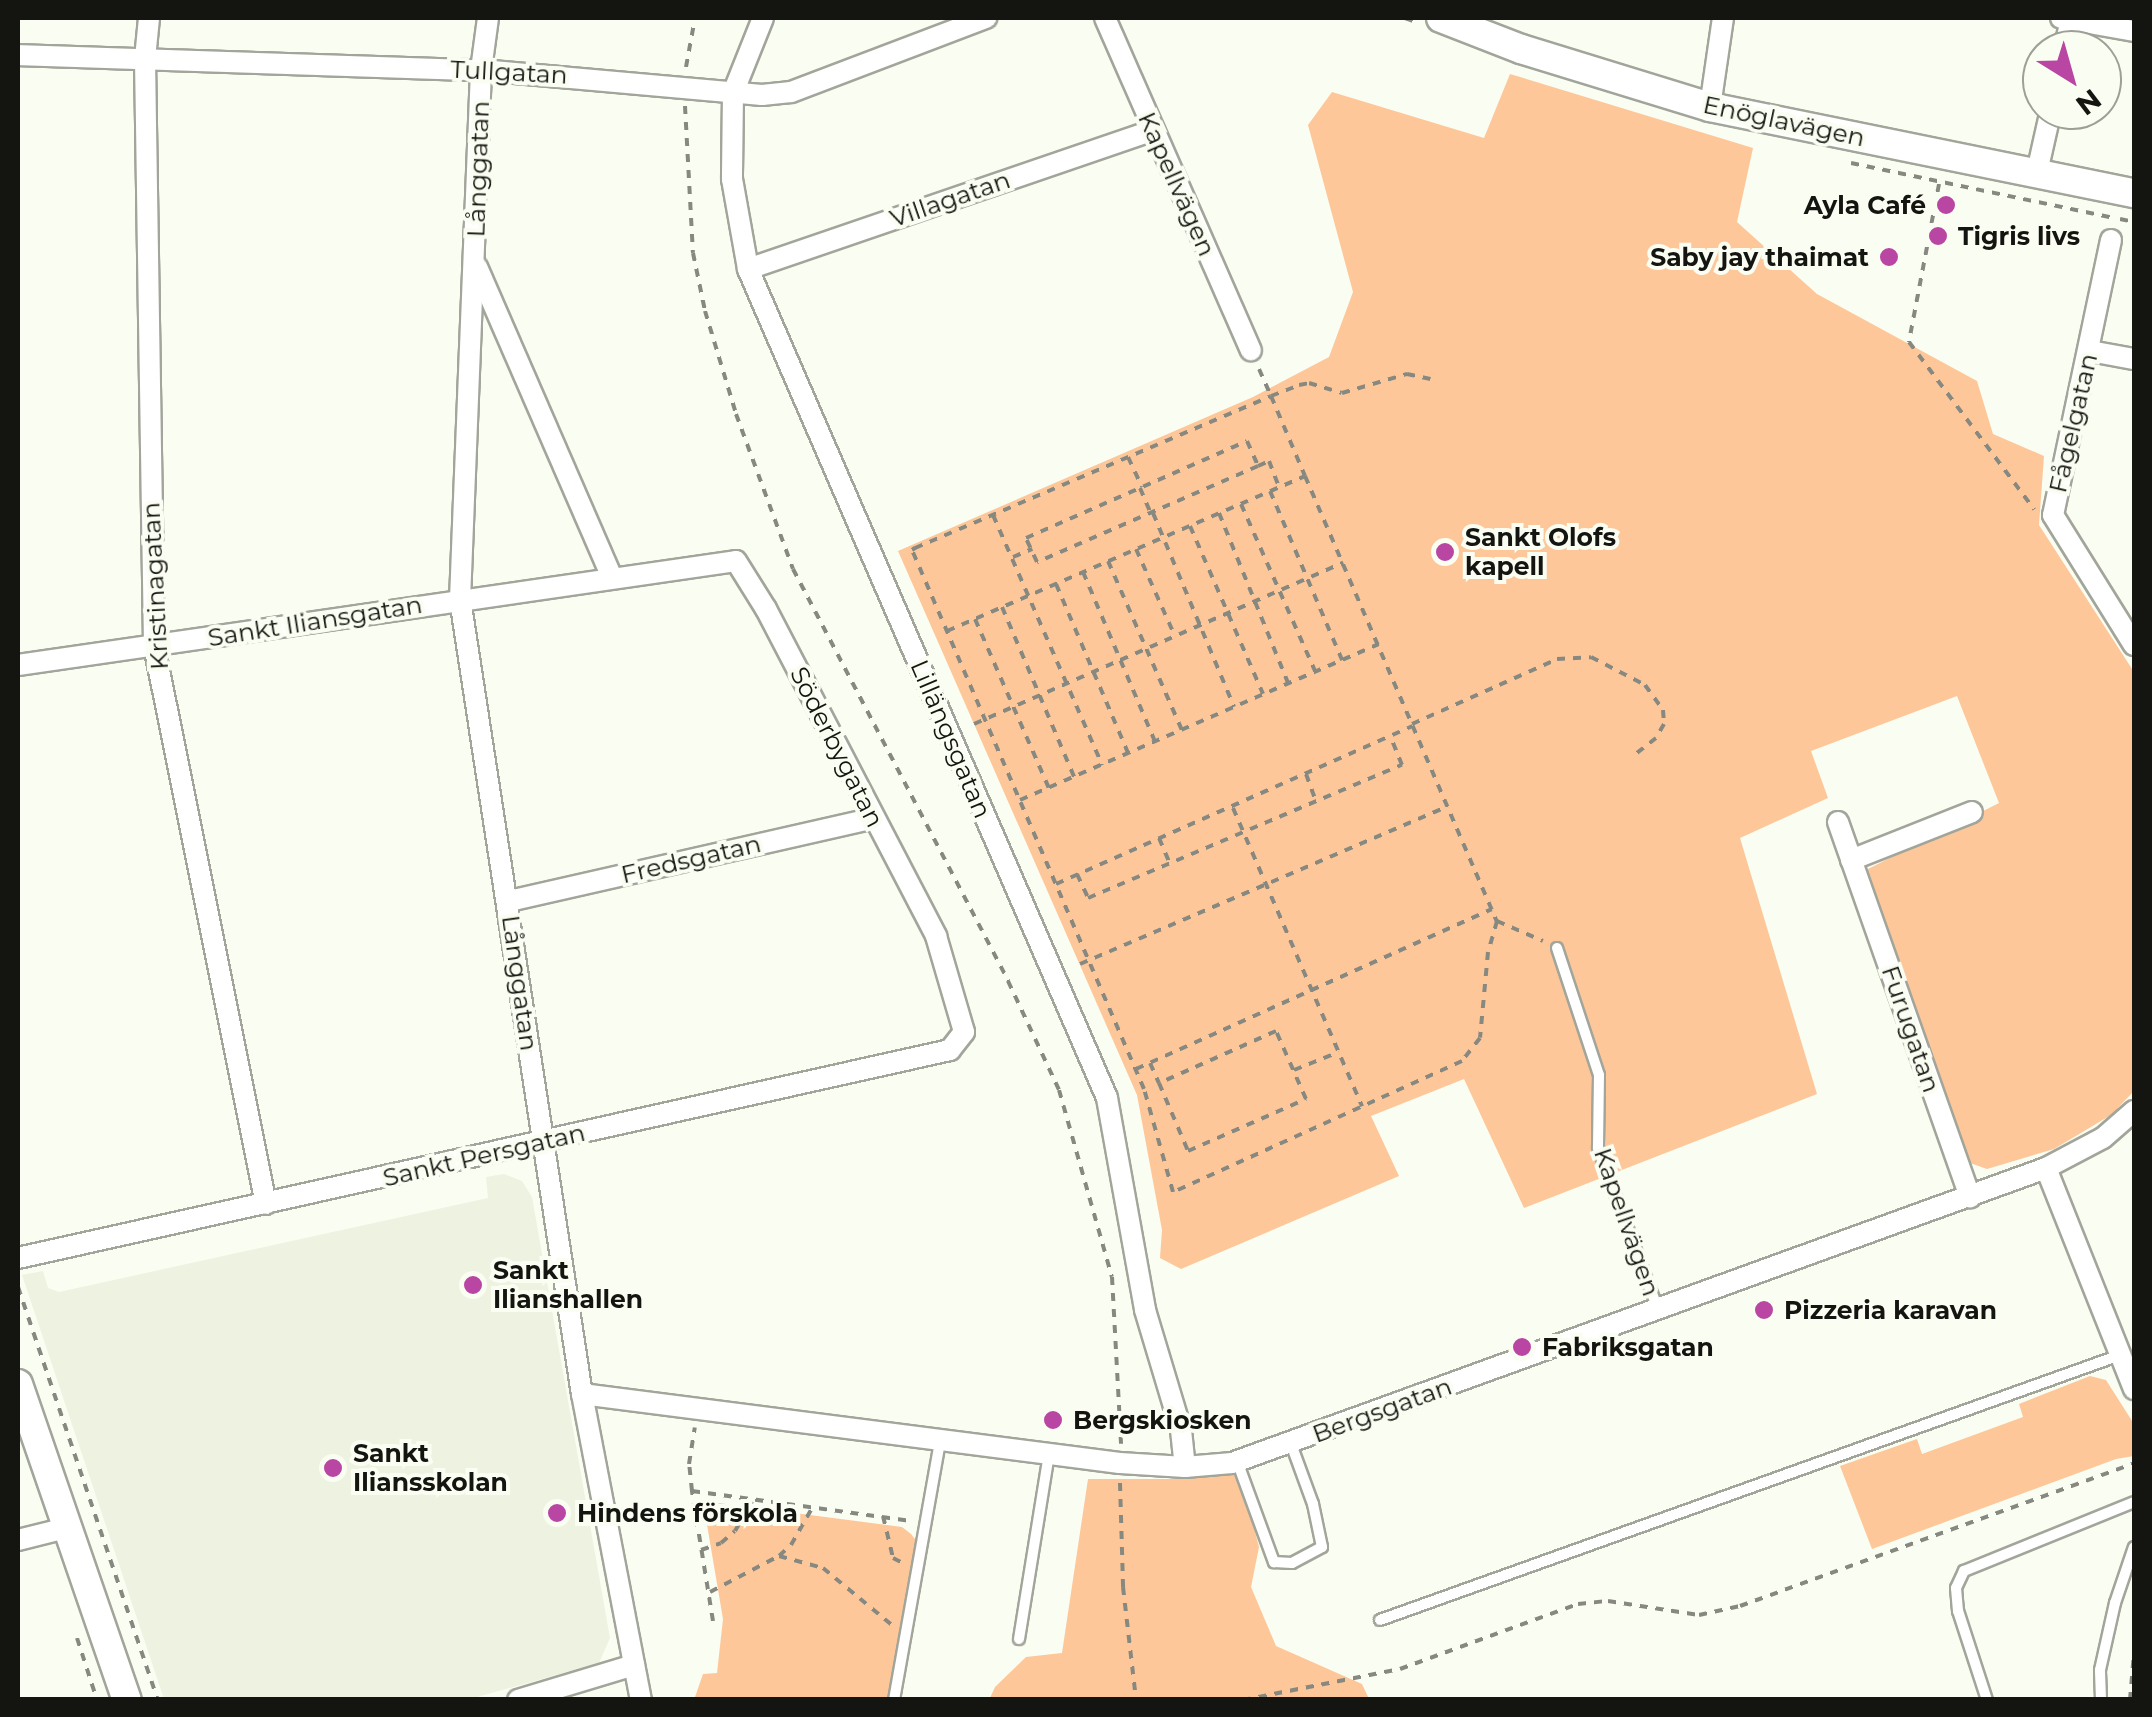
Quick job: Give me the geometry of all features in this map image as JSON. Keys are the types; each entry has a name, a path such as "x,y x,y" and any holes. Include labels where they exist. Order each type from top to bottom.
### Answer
{"street":[{"name":"Kristinagatan","path":"149,18 144,59 154,646 266,1204"},
{"name":"Långgatan","path":"488,18 481,70 460,600 582,1394 641,1700"},
{"name":"Lillängsgatan","path":"763,18 733,92 732,179 748,269 1108,1098 1145,1310 1181,1430 1184,1468"},
{"name":"Tullgatan","path":"18,54 481,70 687,84 733,92 791,92 986,18"},
{"name":"Kapellvägen","path":"1105,18 1251,350"},
{"name":"Enöglavägen","path":"1441,18 1521,49 1710,107 2134,193"},
{"path":"1710,107 1722,18"},
{"path":"2066,18 2134,31"},
{"name":"Villagatan","path":"748,269 1152,130"},
{"path":"2038,172 2047,130"},
{"name":"Fågelgatan","path":"2111,240 2053,516 2134,645"},
{"name":"Långgatan","path":"475,261 612,576"},
{"path":"2090,351 2134,359"},
{"name":"Söderbygatan","path":"612,576 736,561 766,608 936,936 963,1024 959,1044 950,1050"},
{"name":"Sankt Iliansgatan","path":"18,664 612,576"},
{"path":"1851,860 1972,812"},
{"name":"Fredsgatan","path":"509,900 874,818"},
{"name":"Furugatan","path":"1838,822 1970,1197"},
{"name":"Sankt Persgatan","path":"18,1258 950,1050"},
{"name":"Bergsgatan","path":"582,1394 940,1443 1120,1463 1184,1468 1237,1461 2046,1168 2103,1138 2134,1111"},
{"path":"2046,1168 2134,1387"},
{"path":"18,1384 127,1700"},
{"path":"18,1540 66,1528"},
{"path":"518,1700 634,1665"}],"lane":[{"name":"Kapellvägen","path":"1557,948 1600,1075 1598,1148 1658,1309"},
{"path":"1380,1620 2120,1354"},
{"path":"894,1700 940,1443"},
{"path":"1237,1461 1274,1562 1292,1563 1322,1547 1313,1504 1290,1444"},
{"path":"1018,1639 1049,1454"},
{"path":"1987,1700 1958,1611 1956,1588 1964,1571 2134,1502"},
{"path":"2101,1700 2100,1670 2114,1603 2134,1547"}],"path":[{"path":"695,18 687,84 693,253 705,311 736,414 793,569 1008,981 1058,1090 1087,1178 1112,1277 1122,1429 1123,1587 1136,1700"},
{"path":"1845,160 1939,184 2134,222"},
{"path":"1939,184 1908,342 2030,508 2053,516"},
{"path":"1251,350 1271,396 1305,476 1448,806 1497,921 1488,952 1477,1046 1462,1061 1173,1192 1136,1070 912,550 1271,396 1309,383 1342,393 1407,374 1430,380"},
{"path":"1258,466 1248,442 1026,538 1037,562 1258,466 1268,461 1280,487"},
{"path":"1128,457 1234,707"},
{"path":"945,632 1305,476"},
{"path":"1270,491 1342,660"},
{"path":"1242,504 1316,672"},
{"path":"993,514 1102,765"},
{"path":"1219,514 1288,683"},
{"path":"1190,526 1263,694"},
{"path":"1012,558 1032,549"},
{"path":"1136,549 1174,636"},
{"path":"1108,561 1182,730"},
{"path":"974,724 1343,563"},
{"path":"1083,572 1154,742"},
{"path":"1056,584 1128,753"},
{"path":"1002,607 1074,777"},
{"path":"974,619 1049,788"},
{"path":"1018,801 1378,644"},
{"path":"1055,884 1557,658 1590,657 1645,685 1663,710 1664,724 1656,738 1632,756"},
{"path":"1077,874 1088,898 1402,765 1390,736"},
{"path":"1306,774 1316,802"},
{"path":"1232,806 1362,1106"},
{"path":"1080,964 1448,806"},
{"path":"1159,838 1170,864"},
{"path":"1136,1070 1492,909"},
{"path":"1497,921 1557,948"},
{"path":"1150,1063 1188,1150 1306,1099 1276,1031 1159,1083"},
{"path":"1294,1070 1339,1052"},
{"path":"18,1288 158,1700"},
{"path":"697,1410 689,1464 713,1621"},
{"path":"1243,1700 1400,1668 1578,1604 1608,1601 1699,1615 1740,1606 2134,1463"},
{"path":"692,1492 926,1524"},
{"path":"701,1550 720,1543 735,1531 752,1500"},
{"path":"708,1593 779,1556 791,1545 811,1510"},
{"path":"883,1516 892,1558 920,1570"},
{"path":"779,1556 823,1568 907,1638"},
{"path":"2130,1700 2134,1652"}],"shaded area":[{"path":"1510,74 1753,148 1737,222 1817,294 1977,381 1993,434 2044,456 2039,525 2134,672 2134,1091 2111,1115 2054,1149 1987,1169 1970,1163 1862,872 1999,803 1957,696 1811,751 1828,798 1740,838 1817,1094 1524,1208 1464,1079 1371,1116 1399,1176 1181,1269 1160,1258 1162,1230 1137,1095 898,551 1253,397 1329,357 1353,292 1308,125 1332,92 1484,138"},
{"name":"Sankt Iliansskolan","path":"504,1174 522,1181 532,1197 610,1638 599,1663 470,1699 164,1699 22,1275 43,1271 48,1288 59,1292 488,1198 486,1177"},
{"path":"2090,1376 2106,1380 2134,1424 2134,1456 2116,1459 1872,1549 1840,1466 1917,1439 1922,1454 2023,1417 2019,1404"},
{"path":"1238,1467 1259,1547 1251,1587 1276,1646 1362,1684 1369,1699 989,1700 995,1687 1026,1657 1062,1653 1088,1479 1187,1479"},
{"path":"703,1501 902,1527 911,1534 918,1543 894,1699 694,1700 703,1674 717,1673 723,1619"}],"place":[{"name":"Ayla Café","path":"1946,205"},
{"name":"Tigris livs","path":"1938,236"},
{"name":"Saby jay thaimat","path":"1889,257"},
{"name":"Sankt Olofs kapell","path":"1445,552"},
{"name":"Sankt Ilianshallen","path":"473,1285"},
{"name":"Pizzeria karavan","path":"1764,1310"},
{"name":"Fabriksgatan","path":"1522,1347"},
{"name":"Bergskiosken","path":"1053,1420"},
{"name":"Sankt Iliansskolan","path":"333,1468"},
{"name":"Hindens förskola","path":"557,1513"}]}
